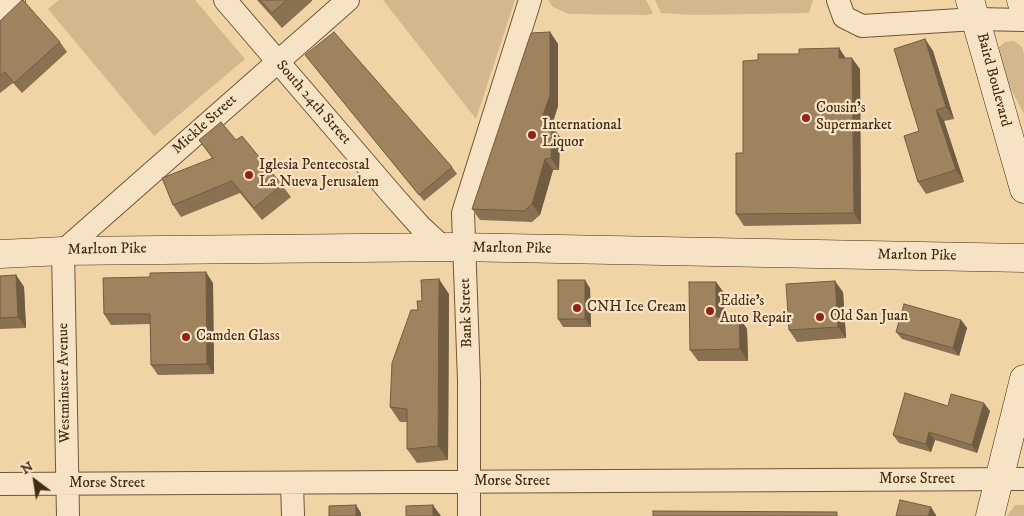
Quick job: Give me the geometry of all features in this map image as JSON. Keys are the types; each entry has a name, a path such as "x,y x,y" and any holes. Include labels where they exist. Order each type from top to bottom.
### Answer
{"main road":[{"path":"1021,0 1024,9"},
{"name":"Baird Boulevard","path":"973,10 1024,189"},
{"name":"Marlton Pike","path":"0,254 63,251 454,248 1024,258"},
{"path":"990,516 1012,479 1024,379"}],"street":[{"path":"0,12 14,0"},
{"name":"South 24th Street","path":"225,0 420,226 454,248"},
{"name":"Mickle Street","path":"63,251 276,61 348,0"},
{"name":"Bank Street","path":"469,516 469,482 454,248 463,213 530,0"},
{"path":"838,0 844,17 862,26 973,10 1024,20"},
{"name":"Westminster Avenue","path":"63,251 68,516"},
{"name":"Morse Street","path":"0,484 1012,479"},
{"path":"292,483 293,516"}],"shaded area":[{"path":"59,0 195,0 245,59 154,136 48,9"},
{"path":"383,0 515,0 476,119"},
{"path":"548,0 646,0 653,13 648,15 569,14 553,7"},
{"path":"655,0 813,0 809,13 693,15 661,13"},
{"path":"1014,41 1022,47 1024,54 1024,114 1001,70 997,56 998,48 1005,42"},
{"path":"1015,505 1024,505 1024,516 1007,516"}],"building":[{"path":"22,0 60,42 14,83 5,72 0,76 0,21"},
{"path":"260,0 287,0 272,13"},
{"path":"334,32 452,167 419,195 305,55"},
{"name":"International Liquor","path":"550,32 550,95 541,121 552,126 551,158 545,159 532,204 524,211 472,209 531,33"},
{"path":"925,39 946,107 936,110 956,170 918,182 904,136 919,131 894,49"},
{"name":"Cousin's Supermarket","path":"839,48 839,58 852,58 854,213 736,214 736,153 743,153 743,61 758,60 758,54 799,54 799,49"},
{"path":"221,122 236,140 242,136 282,185 254,208 232,181 173,205 162,178 213,158 199,140"},
{"path":"206,272 207,364 151,365 150,314 104,314 103,278 150,277 150,273"},
{"path":"16,275 18,317 0,318 0,276"},
{"path":"439,279 438,446 407,449 407,409 390,407 392,363 411,310 418,310 417,301 422,301 421,280"},
{"name":"CNH Ice Cream","path":"558,280 585,280 585,319 558,319"},
{"name":"Old San Juan","path":"835,281 838,327 789,330 786,284"},
{"name":"Eddie's Auto Repair","path":"689,282 716,282 716,317 739,317 740,349 690,350"},
{"path":"904,304 961,320 953,348 896,332"},
{"path":"905,393 948,406 951,394 984,403 972,445 929,432 926,444 893,435"},
{"path":"900,500 931,507 928,516 896,516"},
{"path":"356,505 356,516 329,516 329,506"},
{"path":"433,505 433,516 406,516 406,506"},
{"path":"653,511 837,512 837,516 653,516"}],"place":[{"name":"Cousin's Supermarket","path":"806,118"},
{"name":"International Liquor","path":"532,135"},
{"name":"Iglesia Pentecostal La Nueva Jerusalem","path":"249,175"},
{"name":"CNH Ice Cream","path":"577,308"},
{"name":"Eddie's Auto Repair","path":"710,311"},
{"name":"Old San Juan","path":"820,317"},
{"name":"Camden Glass","path":"186,337"}]}
